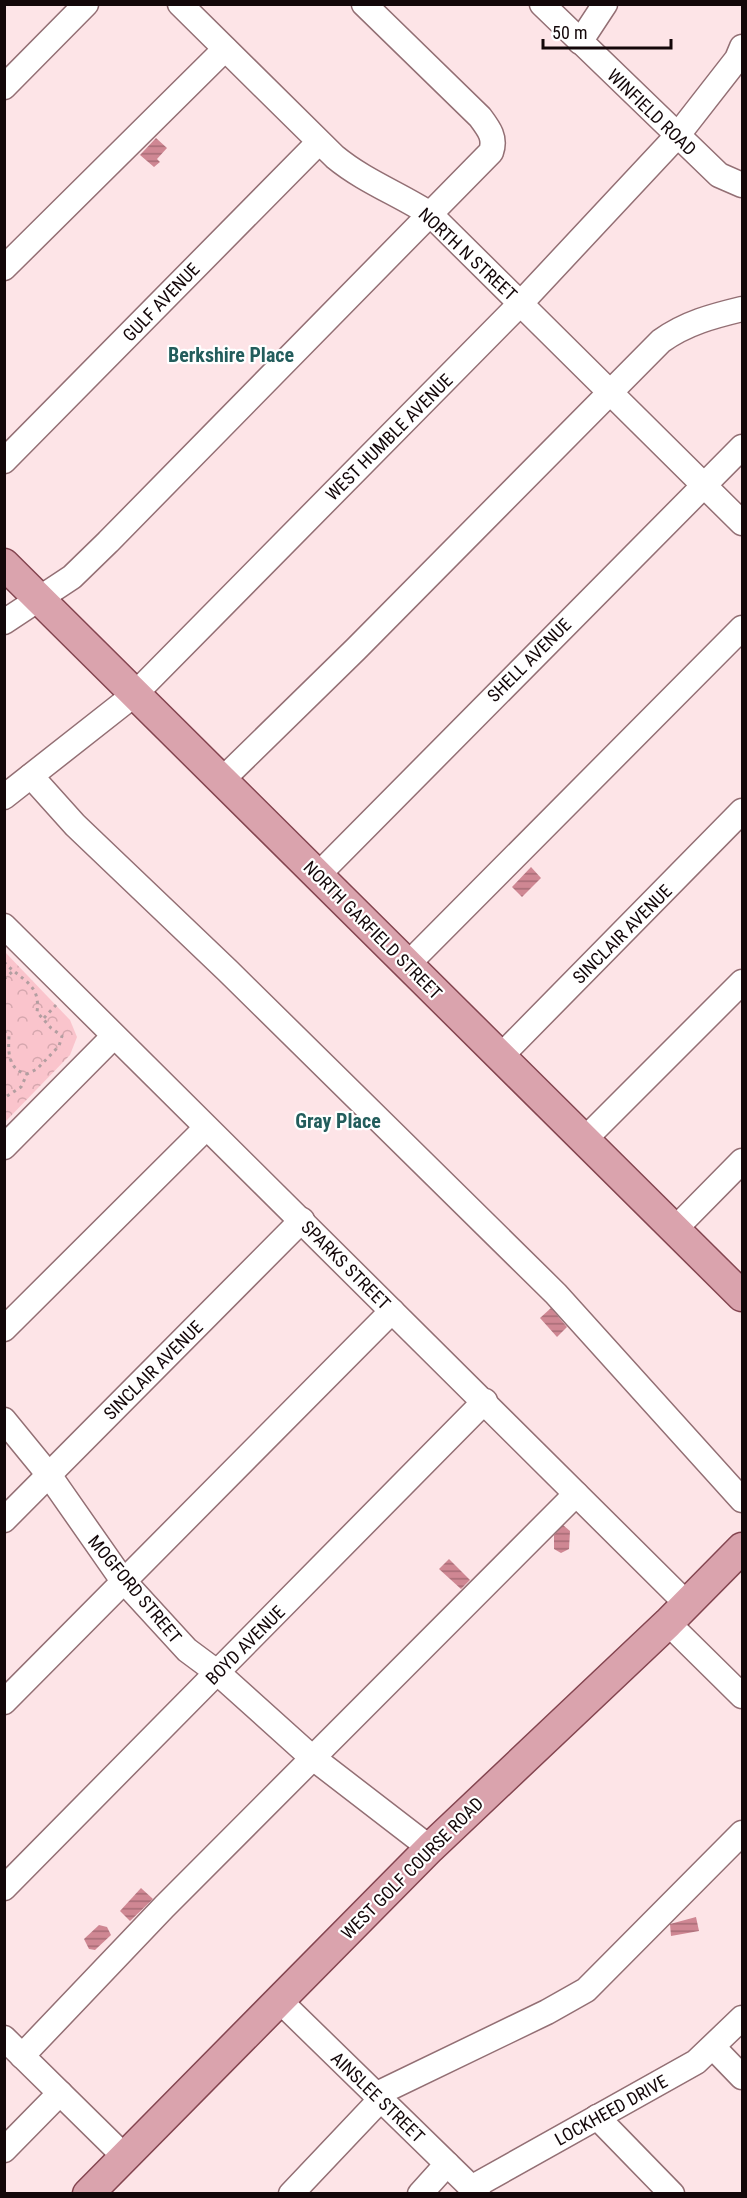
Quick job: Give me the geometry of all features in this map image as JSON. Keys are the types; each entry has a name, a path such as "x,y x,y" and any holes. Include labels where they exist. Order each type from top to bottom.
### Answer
{"main road":[{"name":"NORTH GARFIELD STREET","path":"4,564 742,1296"},
{"name":"WEST GOLF COURSE ROAD","path":"88,2193 430,1848 678,1613 742,1548"}],"street":[{"path":"4,87 86,4"},
{"name":"NORTH N STREET","path":"180,4 318,142 357,175 390,190 430,214 742,523"},
{"path":"4,622 72,577 491,152 494,144 490,131 480,117 364,4"},
{"name":"WINFIELD ROAD","path":"542,4 718,175 742,185"},
{"path":"580,42 605,4"},
{"name":"WEST HUMBLE AVENUE","path":"4,797 135,694 520,304 677,136 737,59 742,47"},
{"path":"4,268 225,49"},
{"name":"GULF AVENUE","path":"4,461 318,142"},
{"path":"222,780 661,341 677,329 702,319 742,309"},
{"name":"SHELL AVENUE","path":"318,875 742,447"},
{"path":"408,964 742,628"},
{"path":"31,776 75,825 228,971 556,1294 742,1500"},
{"name":"SINCLAIR AVENUE","path":"501,1056 742,811"},
{"name":"SPARKS STREET","path":"4,926 485,1401 576,1494 678,1613 742,1696"},
{"path":"585,1139 742,982"},
{"path":"4,1148 114,1036"},
{"path":"4,1329 206,1128"},
{"path":"675,1229 742,1161"},
{"name":"SINCLAIR AVENUE","path":"4,1520 302,1220"},
{"path":"4,1701 392,1311"},
{"name":"BOYD AVENUE","path":"4,1888 485,1401"},
{"name":"MOGFORD STREET","path":"4,1420 49,1475 124,1581 187,1650 218,1672 313,1758 430,1848"},
{"path":"22,2056 313,1758 576,1494"},
{"path":"291,2193 377,2098 586,1990 742,1833"},
{"name":"AINSLEE STREET","path":"279,2000 474,2191"},
{"name":"LOCKHEED DRIVE","path":"474,2191 597,2117 696,2062 742,2018"},
{"path":"4,2038 125,2157"},
{"path":"713,2047 742,2077"},
{"path":"4,2150 60,2093"},
{"path":"597,2117 672,2193"},
{"path":"420,2193 447,2164"}],"path":[{"path":"4,962 33,988 39,998 38,1012 51,1029 62,1036 59,1046 37,1069 27,1074 21,1087 4,1098"},
{"path":"4,979 13,971"},
{"path":"4,1031 9,1036 8,1055 14,1067 19,1072 27,1074"}],"green space":[{"path":"5,952 70,1020 77,1037 70,1055 5,1122"}],"shaded area":[{"path":"156,138 167,148 157,159 160,162 154,167 140,155"},
{"path":"531,867 541,878 522,897 512,887"},
{"path":"551,1308 567,1327 557,1337 540,1318"},
{"path":"563,1525 570,1531 569,1549 561,1553 554,1549 554,1535"},
{"path":"449,1559 470,1580 461,1589 439,1569"},
{"path":"141,1888 153,1899 130,1921 120,1911"},
{"path":"696,1917 699,1931 671,1936 670,1924"},
{"path":"99,1925 107,1927 111,1935 95,1950 89,1949 84,1939"}],"district":[{"name":"Berkshire Place","path":"231,355"},
{"name":"Gray Place","path":"338,1121"}]}
